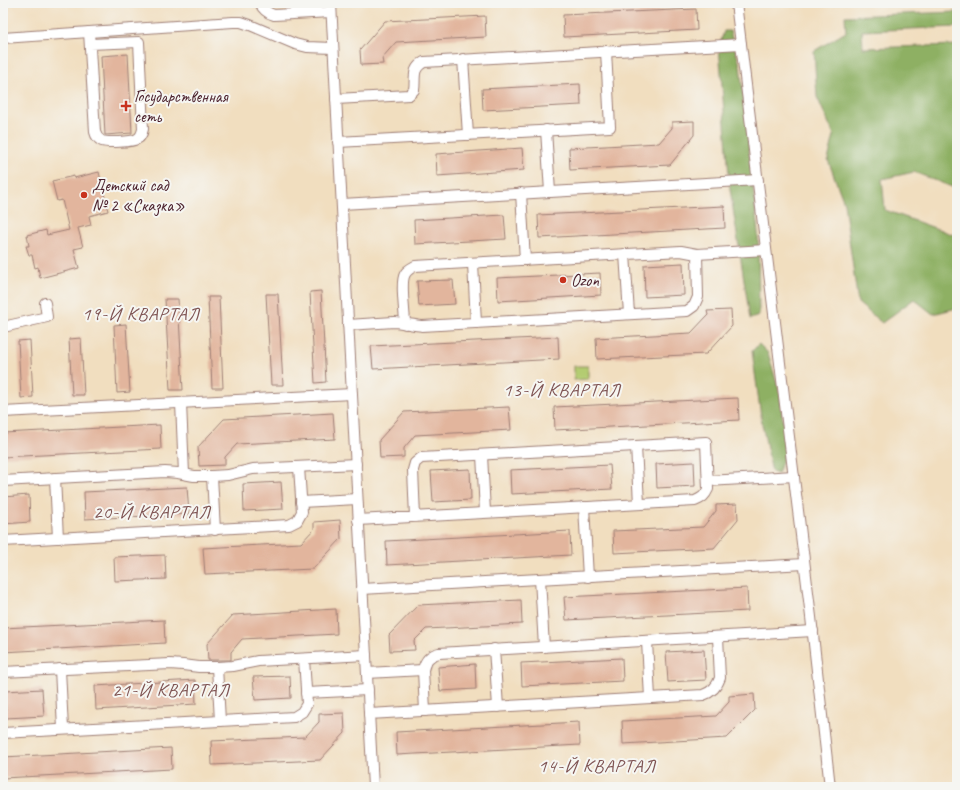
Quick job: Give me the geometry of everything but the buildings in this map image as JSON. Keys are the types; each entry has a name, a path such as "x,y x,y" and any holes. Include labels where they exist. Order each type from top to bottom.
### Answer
{"street":[{"path":"260,3 264,10 274,14 304,8 331,7 373,787"},
{"path":"736,3 813,631 830,787"},
{"path":"3,38 241,22 295,44 333,48"},
{"path":"89,32 95,132 96,136 101,140 113,142 136,140 143,133 138,28"},
{"path":"90,44 139,42"},
{"path":"336,99 409,95 414,90 415,71 420,64 424,62 741,44"},
{"path":"338,142 610,127 606,51"},
{"path":"463,59 468,135"},
{"path":"546,130 550,192"},
{"path":"342,204 758,180"},
{"path":"521,193 525,260"},
{"path":"405,324 403,282 407,271 415,266 681,251 697,254 766,250"},
{"path":"626,254 629,314"},
{"path":"348,325 394,322 422,326 687,311 694,306 699,292 697,254"},
{"path":"473,263 476,322"},
{"path":"3,327 47,317 45,303"},
{"path":"3,412 352,394"},
{"path":"181,403 184,474"},
{"path":"358,520 695,501 702,498 708,489 706,442 421,458 413,466 415,516"},
{"path":"636,446 639,504"},
{"path":"482,455 485,512"},
{"path":"3,481 165,472 194,476 212,476 228,475 248,470 356,464"},
{"path":"3,541 289,525 297,521 302,512 299,467"},
{"path":"212,476 215,530"},
{"path":"708,481 794,476"},
{"path":"55,478 58,538"},
{"path":"301,502 357,499"},
{"path":"584,507 588,577"},
{"path":"362,589 804,564"},
{"path":"540,579 544,647"},
{"path":"425,711 423,670 426,662 434,654 494,649 813,631"},
{"path":"369,714 703,695 710,692 718,684 720,678 718,637"},
{"path":"647,641 650,698"},
{"path":"494,649 498,707"},
{"path":"3,672 174,664 199,667 217,667 233,666 252,661 366,655"},
{"path":"3,733 294,717 305,708 307,704 304,658"},
{"path":"217,667 220,721"},
{"path":"60,669 63,730"},
{"path":"367,673 423,670"},
{"path":"306,693 368,690"}],"green space":[{"path":"957,12 957,27 862,31 863,48 957,45 957,189 914,172 882,179 885,210 957,236 957,308 933,314 914,299 882,323 858,303 844,203 828,160 834,135 817,97 814,51 846,32 845,16"},
{"path":"724,31 730,31 740,65 758,233 759,316 750,319 730,189 719,47"},
{"path":"759,344 768,353 780,394 786,449 778,474 772,472 762,424 752,351"},
{"path":"574,366 588,366 588,379 574,380"}],"place":[{"name":"Государственная сеть","path":"126,106"},
{"name":"Детский сад № 2 «Сказка»","path":"84,195"},
{"name":"Ozon","path":"563,280"}],"district":[{"name":"19-Й КВАРТАЛ","path":"141,313"},
{"name":"13-Й КВАРТАЛ","path":"562,389"},
{"name":"20-Й КВАРТАЛ","path":"152,511"},
{"name":"21-Й КВАРТАЛ","path":"171,689"},
{"name":"14-Й КВАРТАЛ","path":"597,765"}]}
